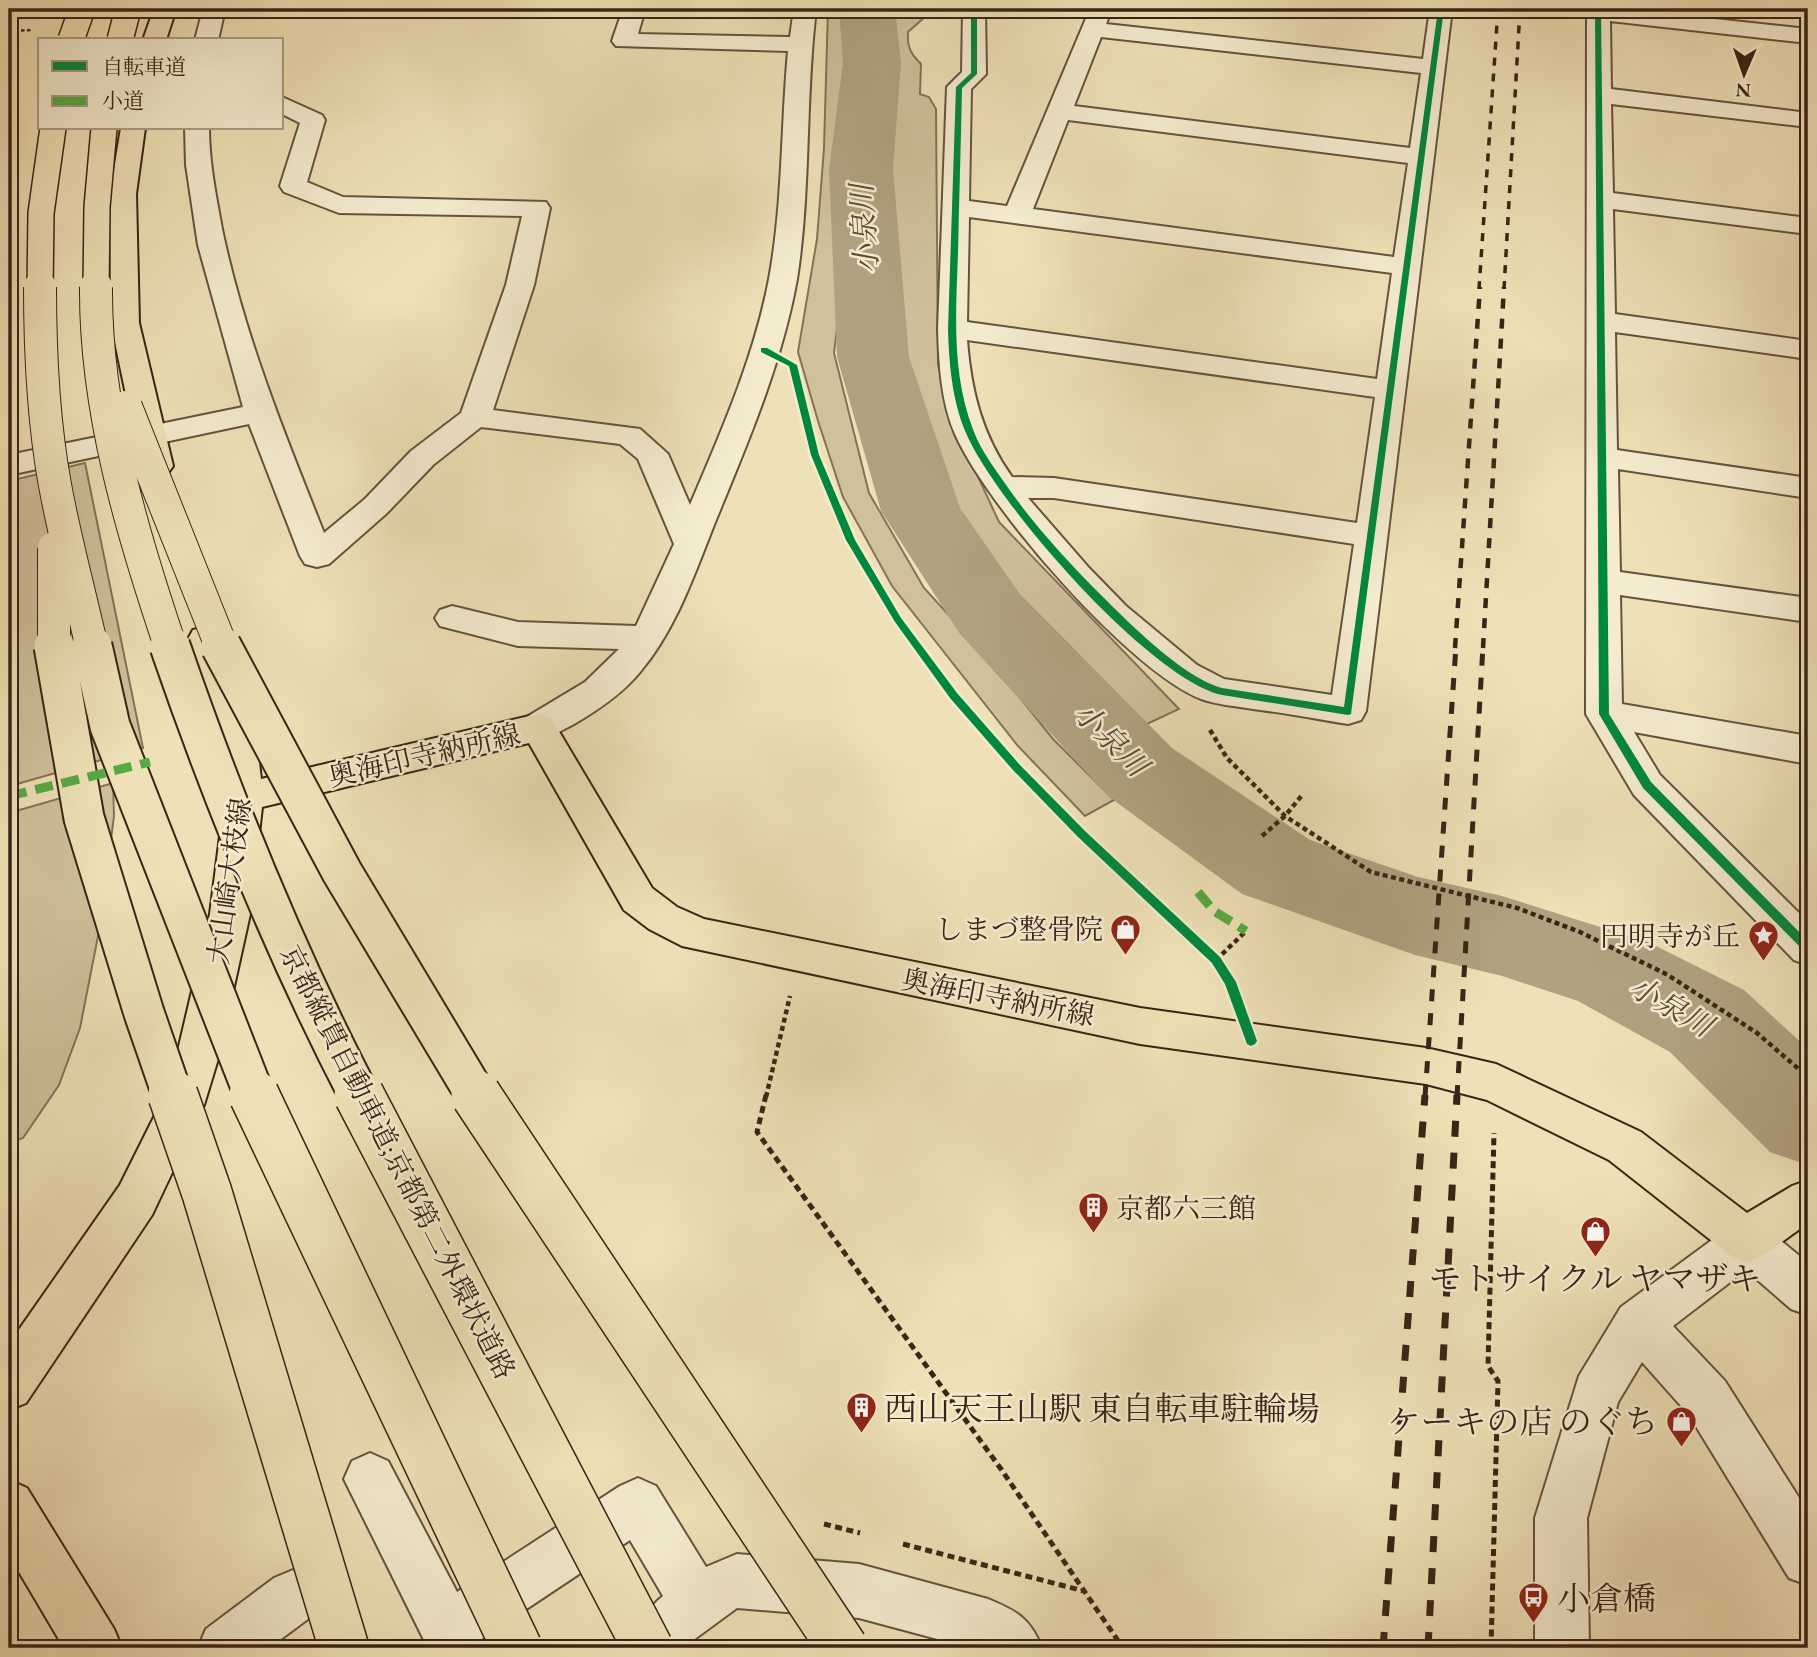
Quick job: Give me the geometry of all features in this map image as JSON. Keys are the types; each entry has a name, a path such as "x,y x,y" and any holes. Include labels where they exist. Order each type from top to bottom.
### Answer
{"main road":[{"path":"72,38 82,9"},
{"path":"121,38 128,9"},
{"path":"156,38 165,9"},
{"path":"53,130 41,214 40,336 55,485 54,648 84,818 144,1013 207,1193 344,1648"},
{"name":"京都縦貫自動車道;京都第二外環状道路","path":"104,130 97,207 96,330 105,398 121,475 156,604 190,703 255,869 330,1039 649,1648"},
{"name":"大山崎大枝線","path":"9,1386 136,1200 182,1105 197,1059 230,914 244,797 238,737 169,520 125,323 122,194 134,130"},
{"path":"96,330 211,626 247,699 342,872 455,1063 843,1648"},
{"path":"55,485 110,726 244,1076 517,1648"},
{"name":"奥海印寺納所線","path":"244,797 538,727 638,899 663,918 696,934 1140,1026 1426,1066 1496,1083 1776,1221"},
{"path":"9,1506 94,1648"}],"street":[{"path":"207,38 214,9"},
{"path":"634,9 624,41 800,44"},
{"path":"538,727 595,696 628,663 645,638 666,603 758,373 782,278 805,9"},
{"path":"974,9 974,74 959,87 952,329 953,367 971,434 1002,487 1041,537 1112,611 1170,664 1193,680 1215,690 1349,711 1441,9"},
{"path":"1808,36 1598,11 1604,715 1647,785 1808,948"},
{"path":"1017,215 1097,19 1433,67"},
{"path":"1598,95 1808,120"},
{"path":"197,130 206,217 220,282 260,413 317,556 376,506 422,458 475,417 520,285 537,208 339,205 293,186 298,162 312,133 313,120 284,105"},
{"path":"1059,112 1421,157"},
{"path":"1599,199 1808,226"},
{"path":"954,207 1407,267"},
{"path":"1600,321 1808,350"},
{"path":"952,329 1390,390"},
{"path":"9,465 260,413"},
{"path":"475,417 629,436 652,454 690,544"},
{"path":"1601,457 1808,488"},
{"path":"1002,487 1055,488 1371,536"},
{"path":"1602,580 1808,610"},
{"path":"452,618 518,634 645,638"},
{"path":"1604,715 1808,750"},
{"path":"1562,1648 1561,1518 1596,1393 1638,1323 1776,1221 1808,1293"},
{"path":"1638,1323 1707,1398 1808,1559"},
{"path":"370,1479 448,1630 638,1504 697,1603"},
{"path":"657,1648 673,1622 697,1603 737,1581 859,1591 988,1626 1009,1640 1015,1648"},
{"path":"225,1648 293,1597"}],"path":[{"path":"1193,680 1199,710 1227,758 1285,816 1371,872 1517,908 1580,932 1668,975 1757,1033 1808,1077"},
{"path":"1262,836 1285,816 1303,794"},
{"path":"1216,960 1246,931"},
{"path":"1207,951 1230,982 1251,1041"},
{"path":"800,957 757,1132 1001,1469 1123,1648"},
{"path":"1492,1648 1498,1381 1488,1366 1496,1083"}],"shaded area":[{"path":"828,9 854,9 850,223 834,353 869,493 924,588 988,658 1053,739 1114,800 1085,816 1018,746 892,586 843,497 818,421 798,352 817,239 824,148"},
{"path":"892,9 934,9 908,32 908,42 910,50 921,64 920,94 929,97 936,109 938,365 961,440 999,522 1179,709 1130,732 1104,719 1003,611 933,495 906,422 887,356 877,283 885,236 882,183 887,51"},
{"path":"85,463 143,748 17,784 9,725 9,481"},
{"path":"113,783 114,816 100,926 80,1028 59,1085 23,1138 9,1143 9,813"}],"waterway":[{"name":"小泉川","path":"867,9 872,63 861,169 873,357 921,511 990,614 1140,772 1276,867 1415,916 1502,936 1612,971 1707,1021 1808,1118"}],"railway":[{"path":"1479,289 1498,9"},
{"path":"1504,289 1520,9"},
{"path":"1455,648 1480,287"},
{"path":"1483,648 1504,287"},
{"path":"1425,1097 1456,646"},
{"path":"1457,1097 1483,646"},
{"path":"1383,1648 1425,1095"},
{"path":"1428,1648 1457,1095"}],"marked path":[{"path":"9,796 150,762"},
{"path":"1198,892 1214,911 1246,931"}],"cycle path":[{"path":"974,9 974,74 959,87 952,329 962,408 970,433 985,462 1041,536 1077,576 1151,648 1184,673 1222,692 1348,711 1441,9"},
{"path":"1598,9 1604,714 1647,785 1808,948"},
{"path":"764,350 793,365 815,455 851,540 898,620 954,695 1016,767 1149,899 1216,960 1230,982 1251,1041"}],"place":[{"name":"しまづ整骨院","path":"1126,956"},
{"name":"円明寺が丘","path":"1763,963"},
{"name":"京都六三館","path":"1093,1235"},
{"name":"モトサイクル ヤマザキ","path":"1595,1258"},
{"name":"西山天王山駅 東自転車駐輪場","path":"861,1435"},
{"name":"ケーキの店 のぐち","path":"1681,1448"},
{"name":"小倉橋","path":"1534,1625"}]}
